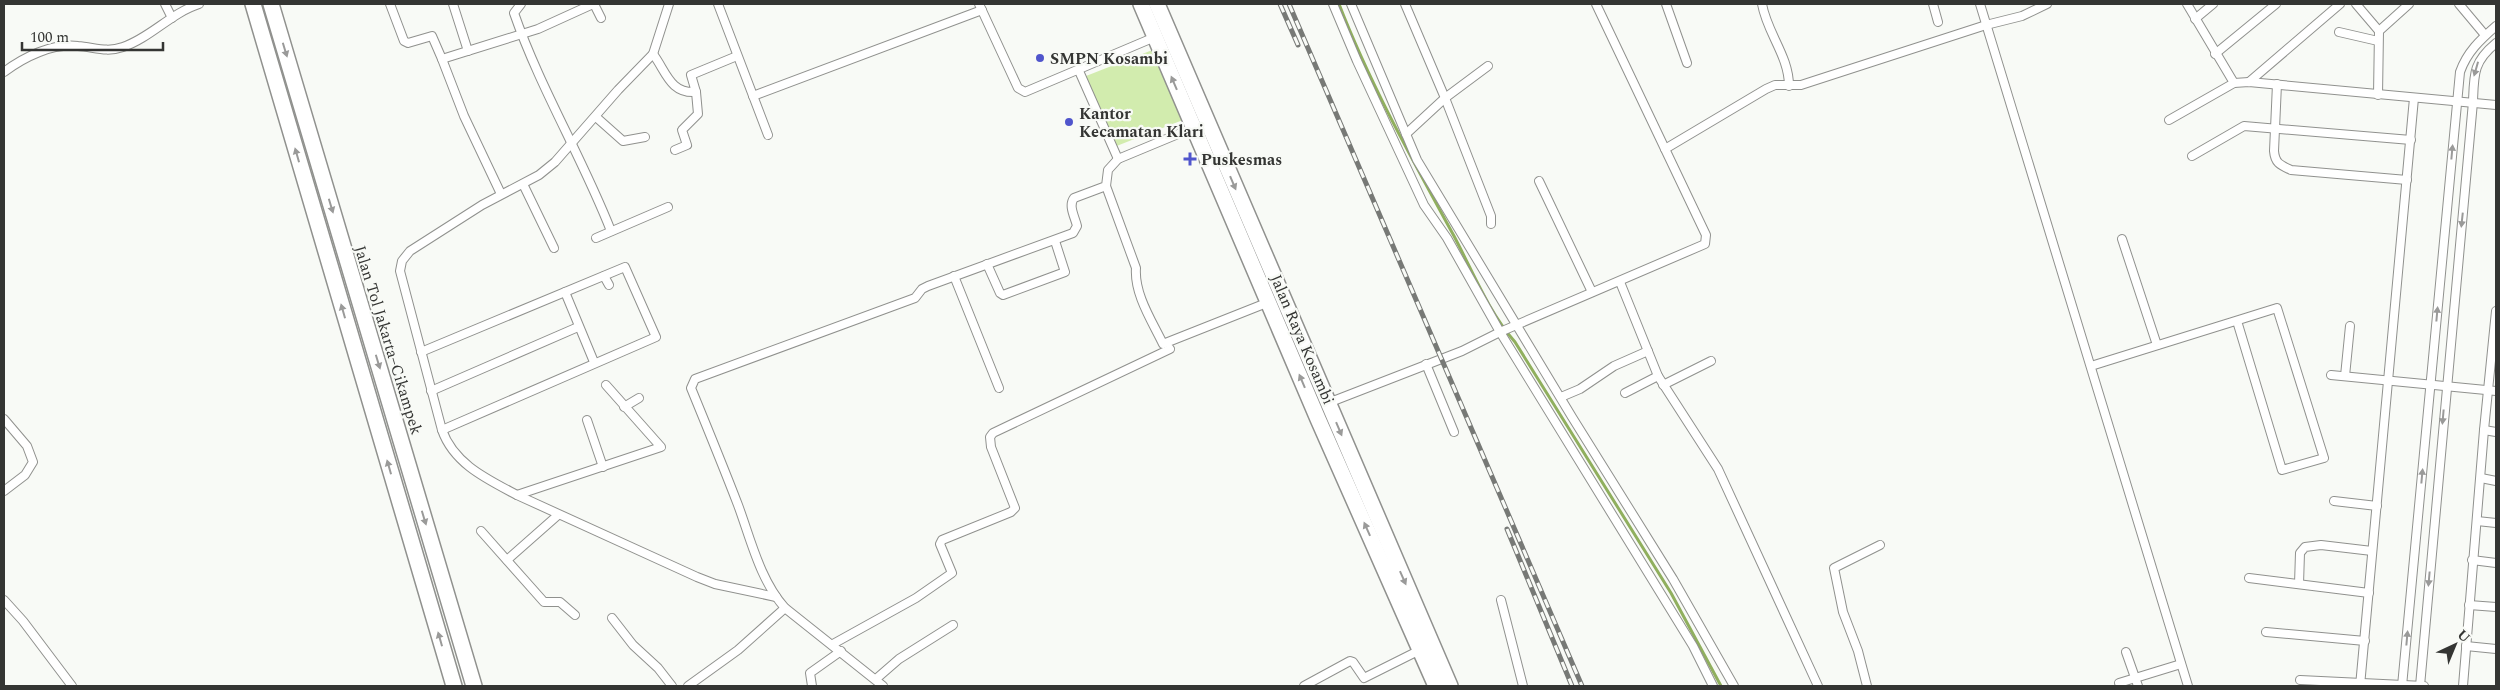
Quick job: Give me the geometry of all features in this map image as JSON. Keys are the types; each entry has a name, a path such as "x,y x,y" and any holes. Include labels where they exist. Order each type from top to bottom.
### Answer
{"highway":[{"path":"252,4 454,686"},
{"name":"Jalan Tol Jakarta–Cikampek","path":"271,4 474,686"},
{"name":"Jalan Raya Kosambi","path":"1141,4 1193,128 1436,686"},
{"name":"Jalan Raya Kosambi","path":"1157,4 1450,686"}],"street":[{"path":"165,4 172,18"},
{"path":"4,72 25,58 48,50 76,45 98,50 121,48 199,4"},
{"path":"390,4 404,41 408,43 432,36 464,116 501,194"},
{"path":"453,4 468,50"},
{"path":"520,4 514,13 521,34 573,143 611,231"},
{"path":"442,59 538,29 593,4 601,18"},
{"path":"669,4 654,54 555,162 523,184 501,194 433,235 408,253 402,260 400,271 442,430 450,447 472,470 558,515 697,577 716,584 776,598"},
{"path":"718,4 768,135"},
{"path":"1333,4 1359,60 1403,145 1424,206 1454,235 1502,331 1693,646 1713,686"},
{"path":"1351,4 1371,56 1406,134"},
{"path":"1405,4 1445,98 1491,216 1491,224"},
{"path":"1328,403 1462,351 1502,331 1592,292 1702,247 1706,241 1706,234 1596,4"},
{"path":"1666,4 1687,63"},
{"path":"1762,4 1764,17 1789,72 1789,86"},
{"path":"1933,4 1938,22"},
{"path":"1980,4 2188,686"},
{"path":"1665,149 1775,85 1789,86 1811,82 1986,25 2022,16 2047,4"},
{"path":"2187,4 2215,54 2234,83"},
{"path":"2195,19 2214,4"},
{"path":"2215,54 2276,4"},
{"path":"2249,82 2340,4"},
{"path":"2356,4 2379,31"},
{"path":"2378,95 2379,31 2409,4"},
{"path":"2459,4 2486,36"},
{"path":"753,96 980,7 1020,90 1028,92 1155,37"},
{"path":"2402,686 2460,72 2464,59 2496,26"},
{"path":"2339,32 2378,41"},
{"path":"2300,680 2421,686 2446,386 2473,102 2474,71 2478,62 2496,43"},
{"path":"654,54 672,85 683,92 696,92"},
{"path":"675,150 687,145 682,130 698,114 696,92 691,75 737,56"},
{"path":"1359,60 1371,56"},
{"path":"1488,66 1445,98 1406,134 1403,145 1410,161 1454,235 1561,398 1683,596 1734,686"},
{"path":"1079,71 1118,159"},
{"path":"2169,120 2234,83 2249,82 2496,105"},
{"path":"2277,84 2274,127 2275,159 2279,164 2291,170 2407,180"},
{"path":"2360,684 2414,98"},
{"path":"596,117 623,141 645,137"},
{"path":"1207,122 1118,159 1108,170 1106,186 1136,268 1135,279 1137,285 1163,344 1269,302"},
{"path":"2192,156 2244,126 2274,127 2411,140"},
{"path":"1538,181 1592,292"},
{"path":"523,184 554,248"},
{"path":"883,686 776,598 759,563 691,388 692,384 695,380 915,298 922,289 954,276 1074,233 1077,228 1071,204 1074,198 1106,186"},
{"path":"596,238 668,206"},
{"path":"2122,239 2157,345"},
{"path":"988,264 1000,293 1003,295 1065,272 1055,241"},
{"path":"421,352 627,268 656,337 594,362 442,430"},
{"path":"604,276 609,285"},
{"path":"954,276 999,388"},
{"path":"1620,282 1658,376 1718,469 1818,686"},
{"path":"565,292 594,362"},
{"path":"2091,366 2277,308 2324,458 2282,470 2237,321"},
{"path":"2463,686 2484,430 2493,391 2496,311"},
{"path":"2345,376 2350,326"},
{"path":"431,391 578,327"},
{"path":"833,644 916,598 952,573 940,544 942,540 1011,512 1015,508 991,447 990,437 993,433 1170,349"},
{"path":"1561,398 1580,390 1614,366 1648,351"},
{"path":"1663,385 1711,361"},
{"path":"1426,364 1454,432"},
{"path":"2332,374 2493,391"},
{"path":"1625,393 1658,376"},
{"path":"517,495 660,448 606,385"},
{"path":"624,407 639,398"},
{"path":"4,419 27,446 33,462 25,475 4,491"},
{"path":"587,420 604,467"},
{"path":"2484,430 2496,432"},
{"path":"2481,478 2496,481"},
{"path":"2334,501 2377,506"},
{"path":"507,560 558,515"},
{"path":"2477,521 2496,523"},
{"path":"481,531 544,602 560,602 575,616"},
{"path":"1867,686 1858,651 1843,612 1834,568 1880,545"},
{"path":"2299,584 2300,553 2305,547 2321,545 2372,551"},
{"path":"2472,560 2496,563"},
{"path":"2249,578 2368,593"},
{"path":"4,600 23,621 72,686"},
{"path":"1501,600 1523,686"},
{"path":"2469,605 2496,608"},
{"path":"688,686 738,650 786,608"},
{"path":"612,618 633,645 658,668 672,686"},
{"path":"876,679 899,659 953,625"},
{"path":"2266,632 2365,641"},
{"path":"2466,646 2496,649"},
{"path":"1304,686 1350,661 1353,662 1364,678 1420,650"},
{"path":"812,686 810,673 841,651"},
{"path":"2126,652 2136,682"},
{"path":"2119,683 2136,682 2181,664"}],"green space":[{"path":"1155,49 1183,120 1114,147 1086,76"}],"waterway":[{"path":"1339,4 1378,93 1489,304 1515,342 1671,593 1721,686"}],"railway":[{"path":"1280,4 1298,45"},
{"path":"1289,4 1582,686"},
{"path":"1507,529 1572,686"}],"place":[{"name":"SMPN Kosambi","path":"1040,58"},
{"name":"Kantor Kecamatan Klari","path":"1069,122"},
{"name":"Puskesmas","path":"1190,159"}]}
